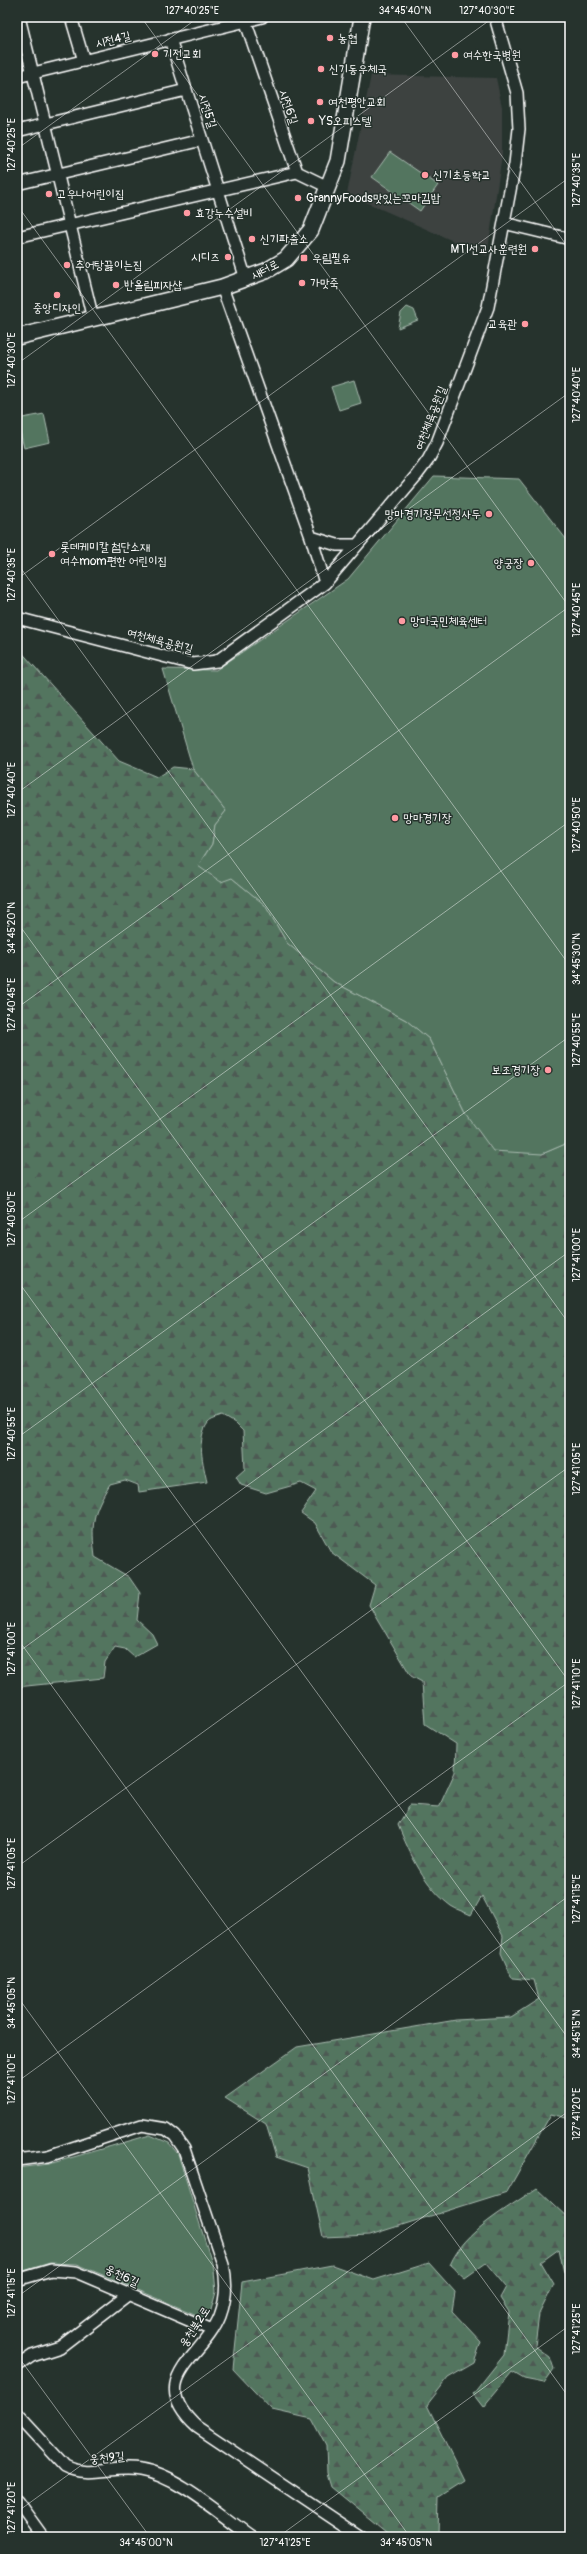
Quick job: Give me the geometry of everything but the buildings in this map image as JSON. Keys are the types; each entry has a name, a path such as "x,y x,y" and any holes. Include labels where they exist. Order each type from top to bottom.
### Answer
{"street":[{"path":"71,17 84,61"},
{"name":"시전4길","path":"17,77 170,40 245,19 262,17"},
{"name":"새터로","path":"17,337 222,287 246,279 277,265 298,247 314,223 341,152 362,17"},
{"name":"여천체육공원길","path":"17,618 193,664 216,661 325,583 416,476 428,460 437,443 488,307 515,164 519,122 517,93 495,17"},
{"name":"시전6길","path":"245,19 297,172"},
{"path":"19,22 46,124 93,319"},
{"name":"시전5길","path":"170,40 246,279"},
{"path":"17,131 186,90"},
{"path":"17,184 202,140"},
{"path":"17,237 297,172 328,187"},
{"path":"504,222 570,239"},
{"path":"222,287 311,537 325,583"},
{"path":"311,537 337,545 357,545"},
{"name":"웅천북2로","path":"17,2160 48,2156 142,2125 160,2127 175,2136 184,2149 224,2271 223,2304 212,2330 177,2377 175,2392 184,2413 198,2427 361,2537"},
{"name":"웅천6길","path":"17,2280 51,2270 76,2272 212,2330"},
{"path":"17,2366 32,2356 60,2347 129,2294"},
{"name":"웅천9길","path":"17,2414 68,2468 80,2472 127,2468 154,2473 170,2481 252,2537"},
{"path":"17,2501 44,2537"}],"shaded area":[{"name":"신기초등학교","path":"371,75 496,78 502,107 502,155 487,256 347,194"}],"green space":[{"path":"390,152 438,185 420,211 372,177"},
{"path":"407,307 414,310 418,320 398,328 401,313"},
{"path":"354,380 361,403 339,410 331,387"},
{"path":"44,414 50,442 24,448 17,419"},
{"name":"망마경기장","path":"434,476 519,479 570,544 570,1142 542,1154 493,1151 466,1114 429,1039 406,1020 334,982 287,943 265,905 232,878 221,882 198,866 212,844 215,825 226,811 193,769 163,669 216,670 348,579"},
{"path":"17,647 119,761 157,777 173,767 193,769 226,811 215,825 212,844 202,859 232,878 265,905 287,943 334,982 406,1020 429,1039 466,1114 542,1154 570,1142 570,2119 551,2114 507,2192 370,2235 323,2237 308,2168 276,2157 266,2124 225,2098 297,2047 456,2020 511,2017 539,1999 534,1980 512,1978 501,1953 503,1936 482,1896 471,1915 451,1906 426,1880 413,1858 398,1825 410,1805 439,1807 455,1772 456,1744 425,1724 422,1682 411,1676 369,1605 375,1585 331,1552 315,1523 301,1513 316,1491 301,1483 266,1493 241,1485 236,1477 245,1469 243,1431 235,1423 223,1416 209,1422 204,1429 202,1436 201,1444 207,1482 139,1492 138,1485 125,1480 110,1484 96,1511 94,1519 93,1536 95,1557 129,1577 140,1593 137,1620 152,1634 157,1644 134,1657 125,1649 115,1647 105,1662 103,1678 17,1687"},
{"path":"150,2135 169,2143 178,2154 214,2270 216,2292 211,2310 206,2319 77,2264 50,2263 17,2273 17,2168 49,2164"},
{"path":"537,2188 570,2219 570,2276 564,2273 559,2249 541,2262 554,2284 539,2314 535,2346 550,2357 554,2369 544,2383 524,2379 512,2372 483,2407 473,2394 504,2355 509,2312 500,2298 506,2287 486,2263 465,2278 450,2265 466,2241 476,2231 500,2212"},
{"path":"429,2263 455,2292 452,2311 481,2342 474,2363 448,2378 427,2405 464,2480 439,2496 438,2536 392,2537 331,2487 327,2474 326,2445 312,2419 272,2410 233,2369 242,2282 332,2265 374,2280"}],"place":[{"name":"농협","path":"330,38"},
{"name":"기전교회","path":"155,54"},
{"name":"여수한국병원","path":"455,55"},
{"name":"신기동우체국","path":"321,69"},
{"name":"여천평안교회","path":"320,102"},
{"name":"YS오피스텔","path":"311,121"},
{"name":"신기초등학교","path":"425,175"},
{"name":"고우나어린이집","path":"49,194"},
{"name":"GrannyFoods맛있는꼬마김밥","path":"298,198"},
{"name":"효강누수설비","path":"187,213"},
{"name":"신기파출소","path":"252,239"},
{"name":"MTI선교사훈련원","path":"535,249"},
{"name":"시디즈","path":"228,257"},
{"name":"우림필유","path":"304,258"},
{"name":"추어탕끓이는집","path":"67,265"},
{"name":"가맛죽","path":"302,283"},
{"name":"반올림피자샵","path":"116,285"},
{"name":"중앙디자인","path":"57,295"},
{"name":"교육관","path":"525,324"},
{"name":"망마경기장무선정사두","path":"489,514"},
{"name":"롯데케미칼 첨단소재 여수mom편한 어린이집","path":"52,554"},
{"name":"양궁장","path":"531,563"},
{"name":"망마국민체육센터","path":"402,621"},
{"name":"망마경기장","path":"395,818"},
{"name":"보조경기장","path":"548,1070"}]}
